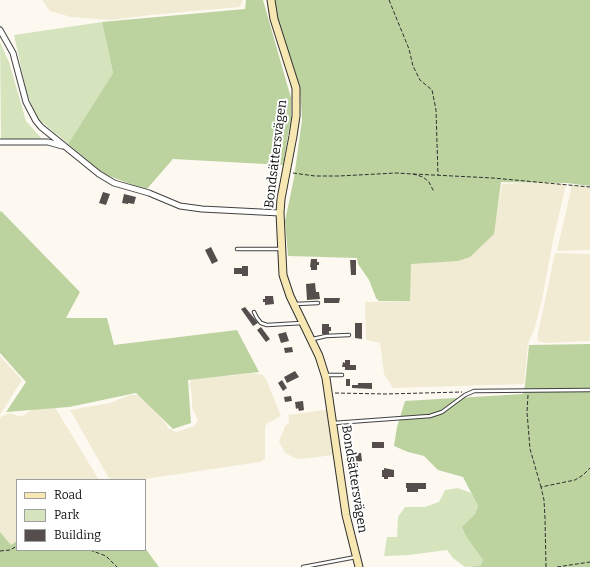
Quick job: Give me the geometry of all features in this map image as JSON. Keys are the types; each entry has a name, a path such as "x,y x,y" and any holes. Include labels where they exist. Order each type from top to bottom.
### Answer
{"street":[{"name":"Bondsättersvägen","path":"271,0 274,19 296,88 296,116 280,213 283,275 293,304 323,365 346,515 359,567"},
{"path":"0,30 13,53 26,102 41,127 99,174 114,183 149,193 180,206 202,209 280,213"},
{"path":"0,142 48,142 65,147"}],"lane":[{"path":"237,249 281,249"},
{"path":"293,304 318,303"},
{"path":"254,312 261,323 267,325 302,323"},
{"path":"310,340 326,336 348,335"},
{"path":"325,375 342,375"},
{"path":"333,423 430,416 442,412 470,392 590,390"},
{"path":"303,567 356,557"}],"path":[{"path":"389,0 409,49 413,66 420,80 432,90 436,110 438,175"},
{"path":"286,171 300,175 315,176 396,173 493,178 590,188"},
{"path":"413,174 423,177 429,182 434,192"},
{"path":"528,390 527,412 530,449 544,500 546,567"},
{"path":"328,393 386,394 470,392"},
{"path":"541,487 575,480 590,468"},
{"path":"0,551 10,550 16,547"},
{"path":"93,551 106,556 117,567"},
{"path":"557,567 590,562"}],"shaded area":[{"path":"42,0 243,0 240,7 111,20 71,17 50,11"},
{"path":"536,182 566,184 542,300 535,327 528,344 524,384 393,388 384,374 380,343 366,340 365,302 410,301 410,263 494,228 502,184"},
{"path":"572,185 590,187 590,250 557,251"},
{"path":"555,253 590,254 590,341 546,343 538,341 538,333"},
{"path":"0,356 22,380 0,415"},
{"path":"253,373 263,375 281,416 266,424 265,459 260,462 145,479 109,479 70,410 110,403 130,395 138,395 143,398 168,428 176,432 194,426 198,420 192,408 191,380 210,375 229,376"},
{"path":"53,404 98,479 16,479 16,542 11,545 0,533 0,418 10,413 23,416 37,406"},
{"path":"332,409 334,455 301,459 285,453 279,442 285,426 289,423 288,415"}],"green space":[{"path":"246,0 263,0 291,98 291,118 283,165 173,159 146,190 104,174 68,144 113,73 102,22 245,9"},
{"path":"273,0 590,0 590,186 567,183 501,182 494,234 470,257 458,261 411,264 410,301 379,301 376,298 369,280 358,264 357,258 288,256 285,221 294,178 302,120 300,89 281,34"},
{"path":"102,22 113,73 68,144 37,118 27,94 14,35"},
{"path":"0,42 9,62 26,121 42,139 1,140"},
{"path":"1,211 80,292 66,318 107,318 114,345 237,330 259,372 188,380 191,423 173,429 136,393 69,407 6,412 26,382 0,353"},
{"path":"590,344 590,567 468,567 481,565 483,560 467,538 462,527 475,514 478,506 463,477 438,470 424,456 408,452 394,446 397,427 405,401 523,394 529,345"},
{"path":"458,488 471,493 478,506 475,514 470,520 467,538 483,560 481,565 465,567 453,558 447,550 409,555 384,556 387,537 397,537 398,517 405,507 425,507 439,502 445,490"},
{"path":"0,532 11,545 16,542 16,551 146,551 146,549 159,567 0,567"}],"building":[{"path":"103,192 110,194 106,205 99,203"},
{"path":"124,194 136,197 134,204 122,203"},
{"path":"211,247 218,261 212,264 205,250"},
{"path":"311,259 317,259 317,262 319,262 319,265 317,265 317,270 311,270"},
{"path":"350,260 356,260 356,275 351,275"},
{"path":"242,266 248,266 248,276 234,274 234,268 242,268"},
{"path":"315,283 316,292 319,292 320,299 307,300 306,284"},
{"path":"265,296 273,296 274,304 265,305 263,299 265,299"},
{"path":"324,298 340,298 339,303 324,303"},
{"path":"245,307 258,323 253,326 241,309"},
{"path":"355,323 362,323 362,339 355,338"},
{"path":"322,324 329,324 331,331 329,331 329,334 322,334"},
{"path":"261,327 270,339 266,342 257,330"},
{"path":"286,332 289,341 281,343 278,334"},
{"path":"292,347 293,352 285,353 284,348"},
{"path":"345,360 350,360 350,365 356,365 356,370 345,370 345,367 342,367"},
{"path":"295,371 299,377 287,383 284,377"},
{"path":"346,379 350,379 350,386 346,386"},
{"path":"282,380 287,388 283,391 278,383"},
{"path":"358,383 372,383 372,389 352,388 352,385 358,385"},
{"path":"291,396 292,401 285,402 284,397"},
{"path":"303,401 304,410 299,411 298,408 296,409 295,402"},
{"path":"372,442 384,442 384,448 372,448"},
{"path":"354,453 361,453 362,461 355,462"},
{"path":"384,468 394,470 394,477 384,479 384,477 382,477 382,470 384,470"},
{"path":"406,483 426,483 426,489 418,489 418,492 407,492"}]}
